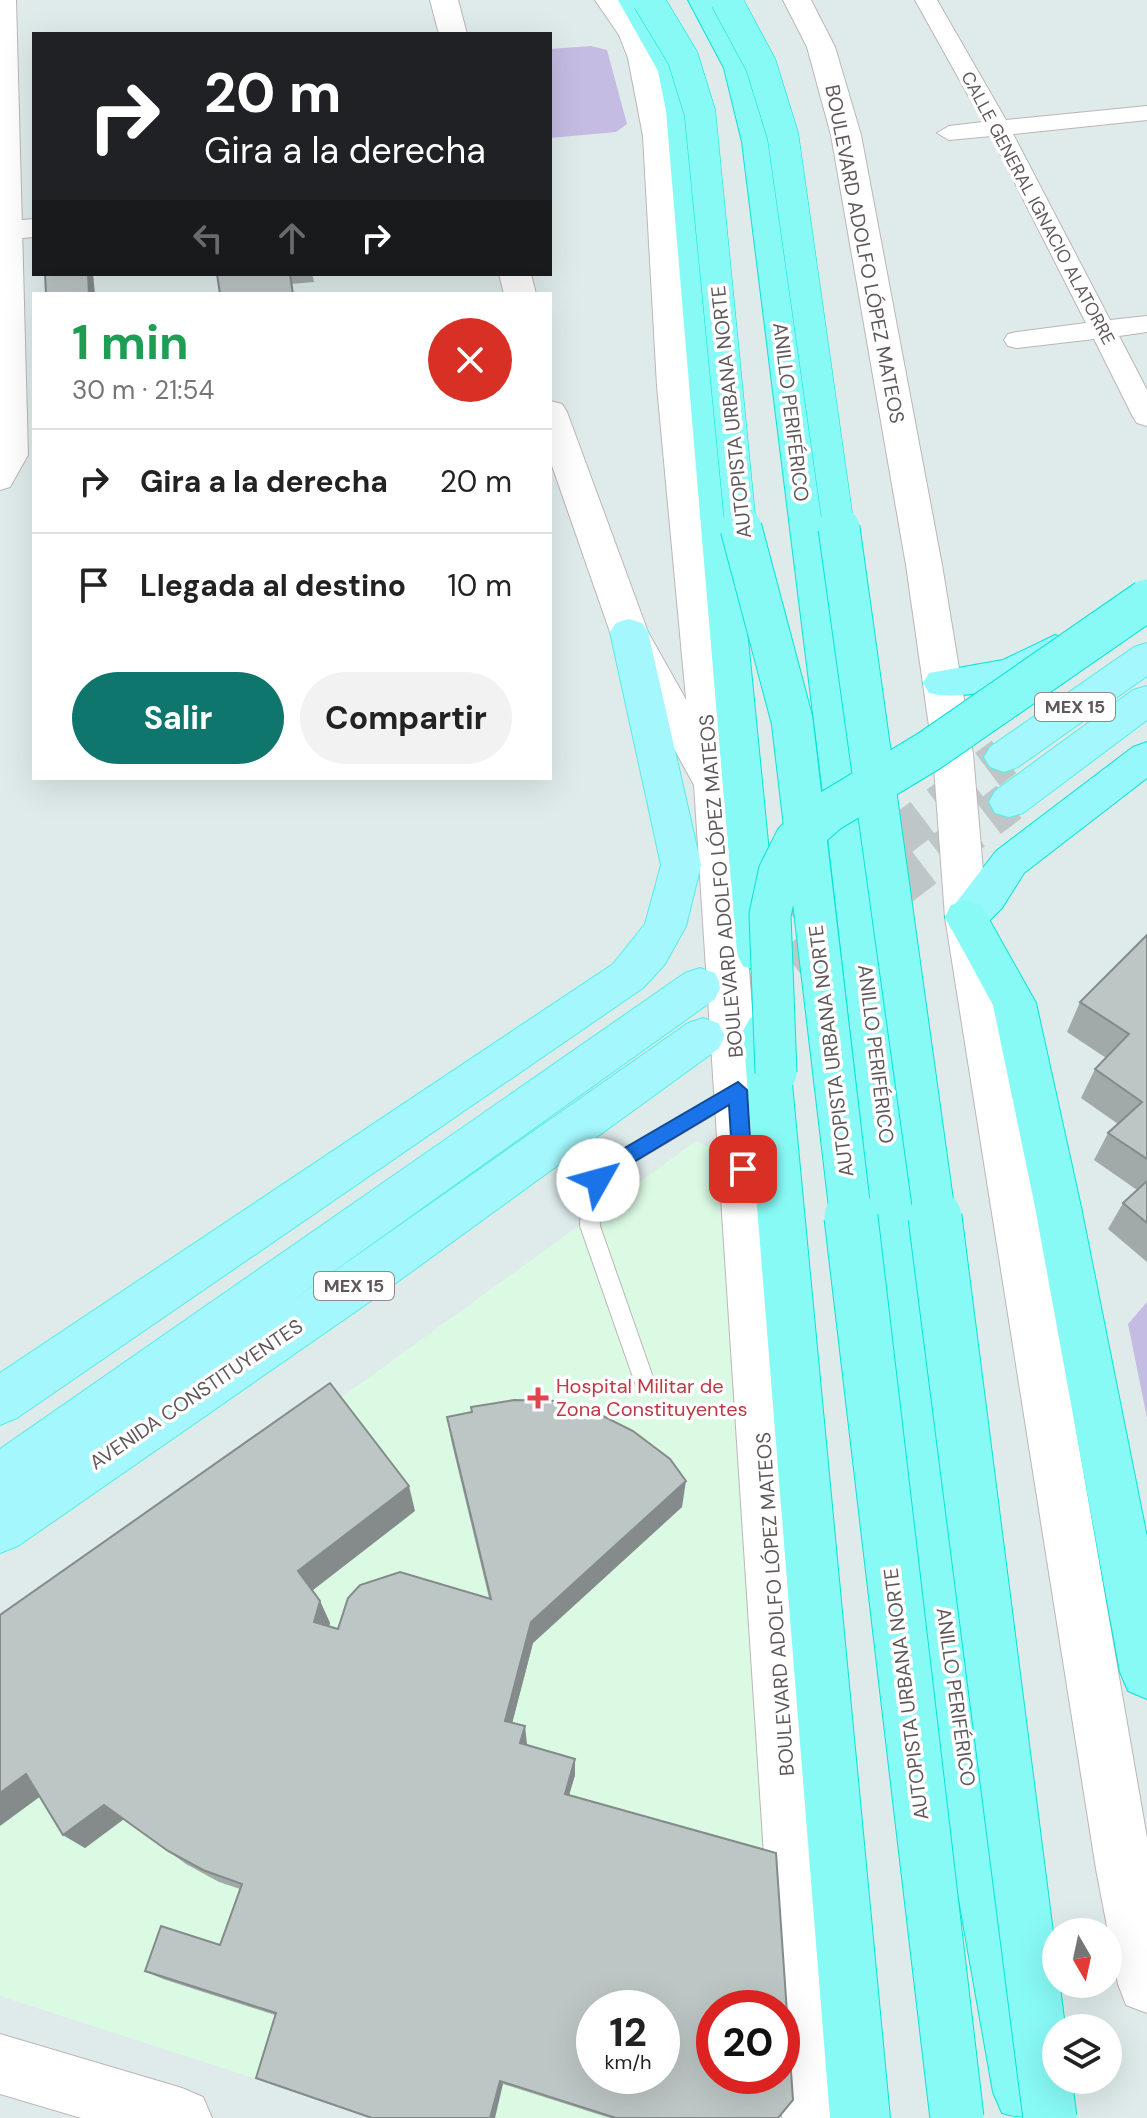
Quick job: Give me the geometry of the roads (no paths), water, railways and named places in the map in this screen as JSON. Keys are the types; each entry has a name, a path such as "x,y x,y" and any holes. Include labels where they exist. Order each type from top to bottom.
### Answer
{"highway":[{"path":"632,0 672,71 681,111 691,201 860,2118"},
{"name":"AUTOPISTA URBANA NORTE","path":"648,0 683,58 700,113 741,528 792,720 957,2118"},
{"name":"ANILLO PERIFÉRICO","path":"702,0 737,58 750,100 757,142 845,809 962,1759 1028,2118"},
{"path":"726,0 756,48 777,107 783,136 793,227 866,700 916,1069 1050,2118"},
{"path":"942,683 991,679 1030,665 1147,589"},
{"path":"872,2118 776,1073 770,915 779,873 795,841 828,812 929,751 1147,600"},
{"path":"1147,757 1010,862 987,896 966,917 1014,1003 1058,1207 1147,1672"},
{"path":"850,2118 851,2011"}],"main road":[{"path":"444,0 452,32"},
{"name":"BOULEVARD ADOLFO LÓPEZ MATEOS","path":"609,0 633,35 642,58 658,136 674,386 714,785 738,1090 812,2118"},
{"name":"BOULEVARD ADOLFO LÓPEZ MATEOS","path":"797,0 821,47 846,135 953,754 966,917 1124,1869 1147,1984"},
{"path":"0,1401 628,976 645,960 670,919 681,865 629,632 552,418"},
{"path":"629,632 714,785"},
{"name":"MEX 15","path":"1004,757 1147,657"},
{"name":"MEX 15","path":"1009,802 1147,700"},
{"name":"AVENIDA CONSTITUYENTES","path":"0,1479 700,986"},
{"name":"AVENIDA CONSTITUYENTES","path":"0,1528 361,1281 703,1036"},
{"path":"0,1562 254,1379 361,1281"},
{"path":"0,2064 182,2118"}],"street":[{"path":"0,480 16,455 14,230 5,0"},
{"name":"CALLE GENERAL IGNACIO ALATORRE","path":"926,0 998,127 1147,417"},
{"path":"949,133 1147,113"},
{"path":"1017,340 1147,324"}],"lane":[{"path":"645,1383 590,1226 590,1197 611,1166 738,1090"}],"tunnel":[{"path":"744,953 1004,757"},
{"path":"746,1003 1009,802"}],"place":[{"name":"Hospital Militar de Zona Constituyentes","path":"538,1398"}]}
